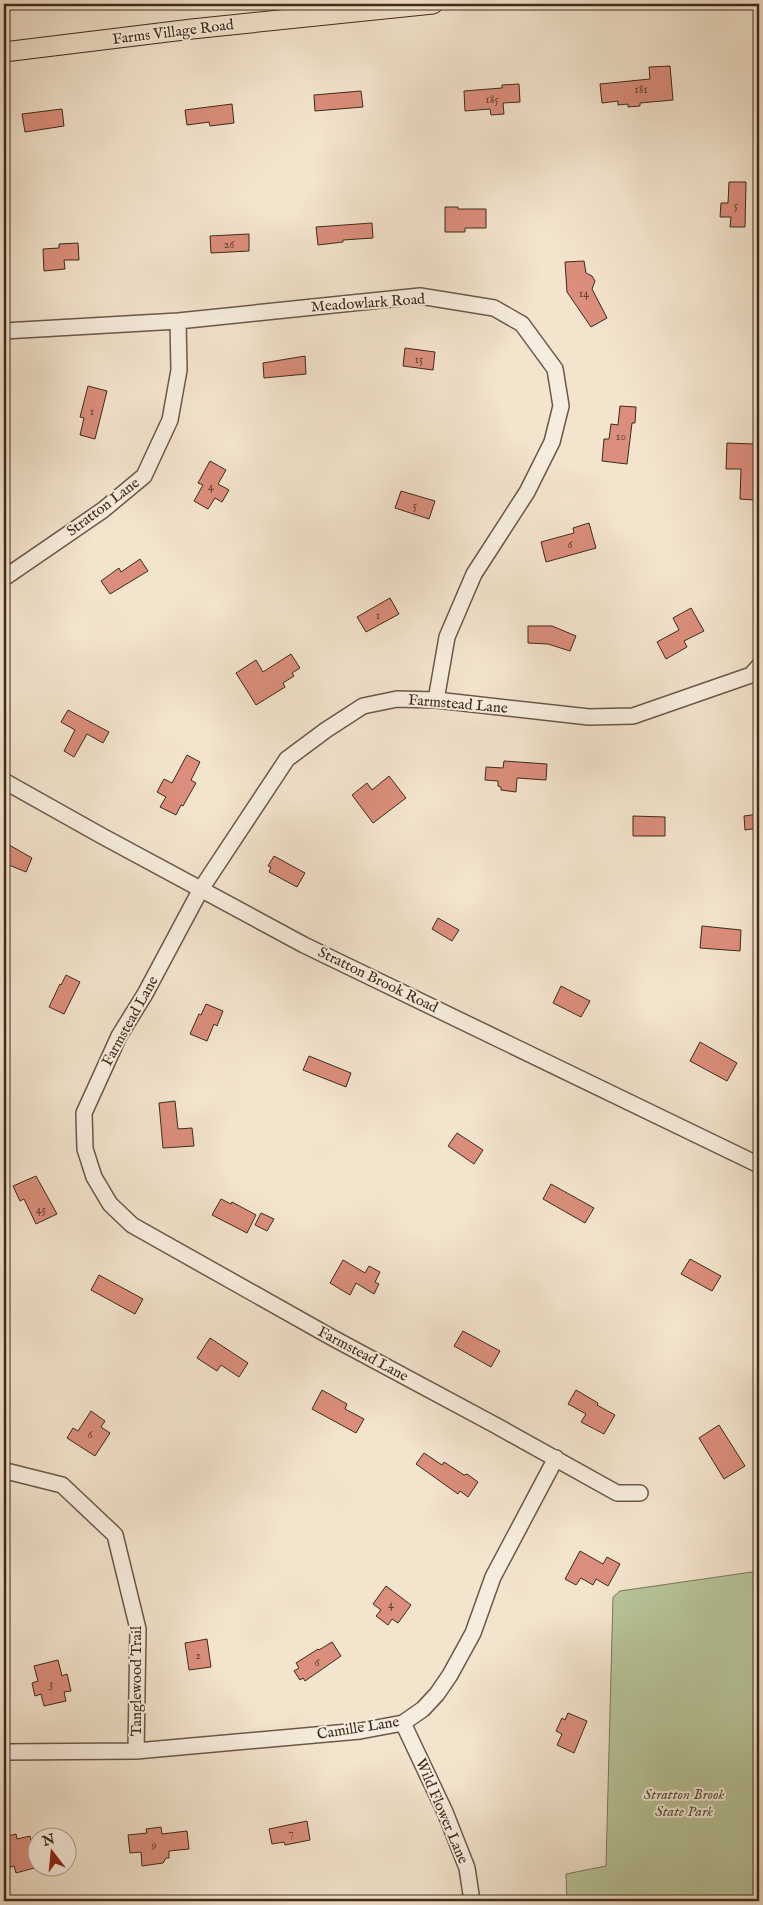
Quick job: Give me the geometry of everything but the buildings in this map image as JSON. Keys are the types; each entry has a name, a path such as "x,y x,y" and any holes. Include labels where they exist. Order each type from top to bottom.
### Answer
{"main road":[{"name":"Farms Village Road","path":"4,52 192,29 433,4"}],"street":[{"name":"Meadowlark Road","path":"4,330 178,321 420,296 494,308 522,324 555,369 561,406 552,442 527,492 474,574 447,637 436,700"},
{"name":"Stratton Lane","path":"4,578 103,510 144,476 170,420 179,370 178,321"},
{"name":"Farmstead Lane","path":"640,1493 618,1493 331,1337 132,1225 110,1204 94,1178 85,1149 84,1114 119,1036 145,994 201,889 287,759 362,706 397,699 436,700 588,716 633,716 751,675 759,666"},
{"name":"Stratton Brook Road","path":"4,781 304,945 759,1165"},
{"name":"Camille Lane","path":"4,1752 136,1751 360,1731 403,1722 423,1710 450,1675 473,1632 493,1576 556,1458"},
{"name":"Tanglewood Trail","path":"6,1471 62,1485 116,1535 138,1629 136,1751"},
{"name":"Wild Flower Lane","path":"403,1722 449,1821 466,1868 472,1901"}],"green space":[{"name":"Stratton Brook State Park","path":"759,1571 759,1901 567,1901 566,1874 606,1866 613,1597 620,1591"}]}
